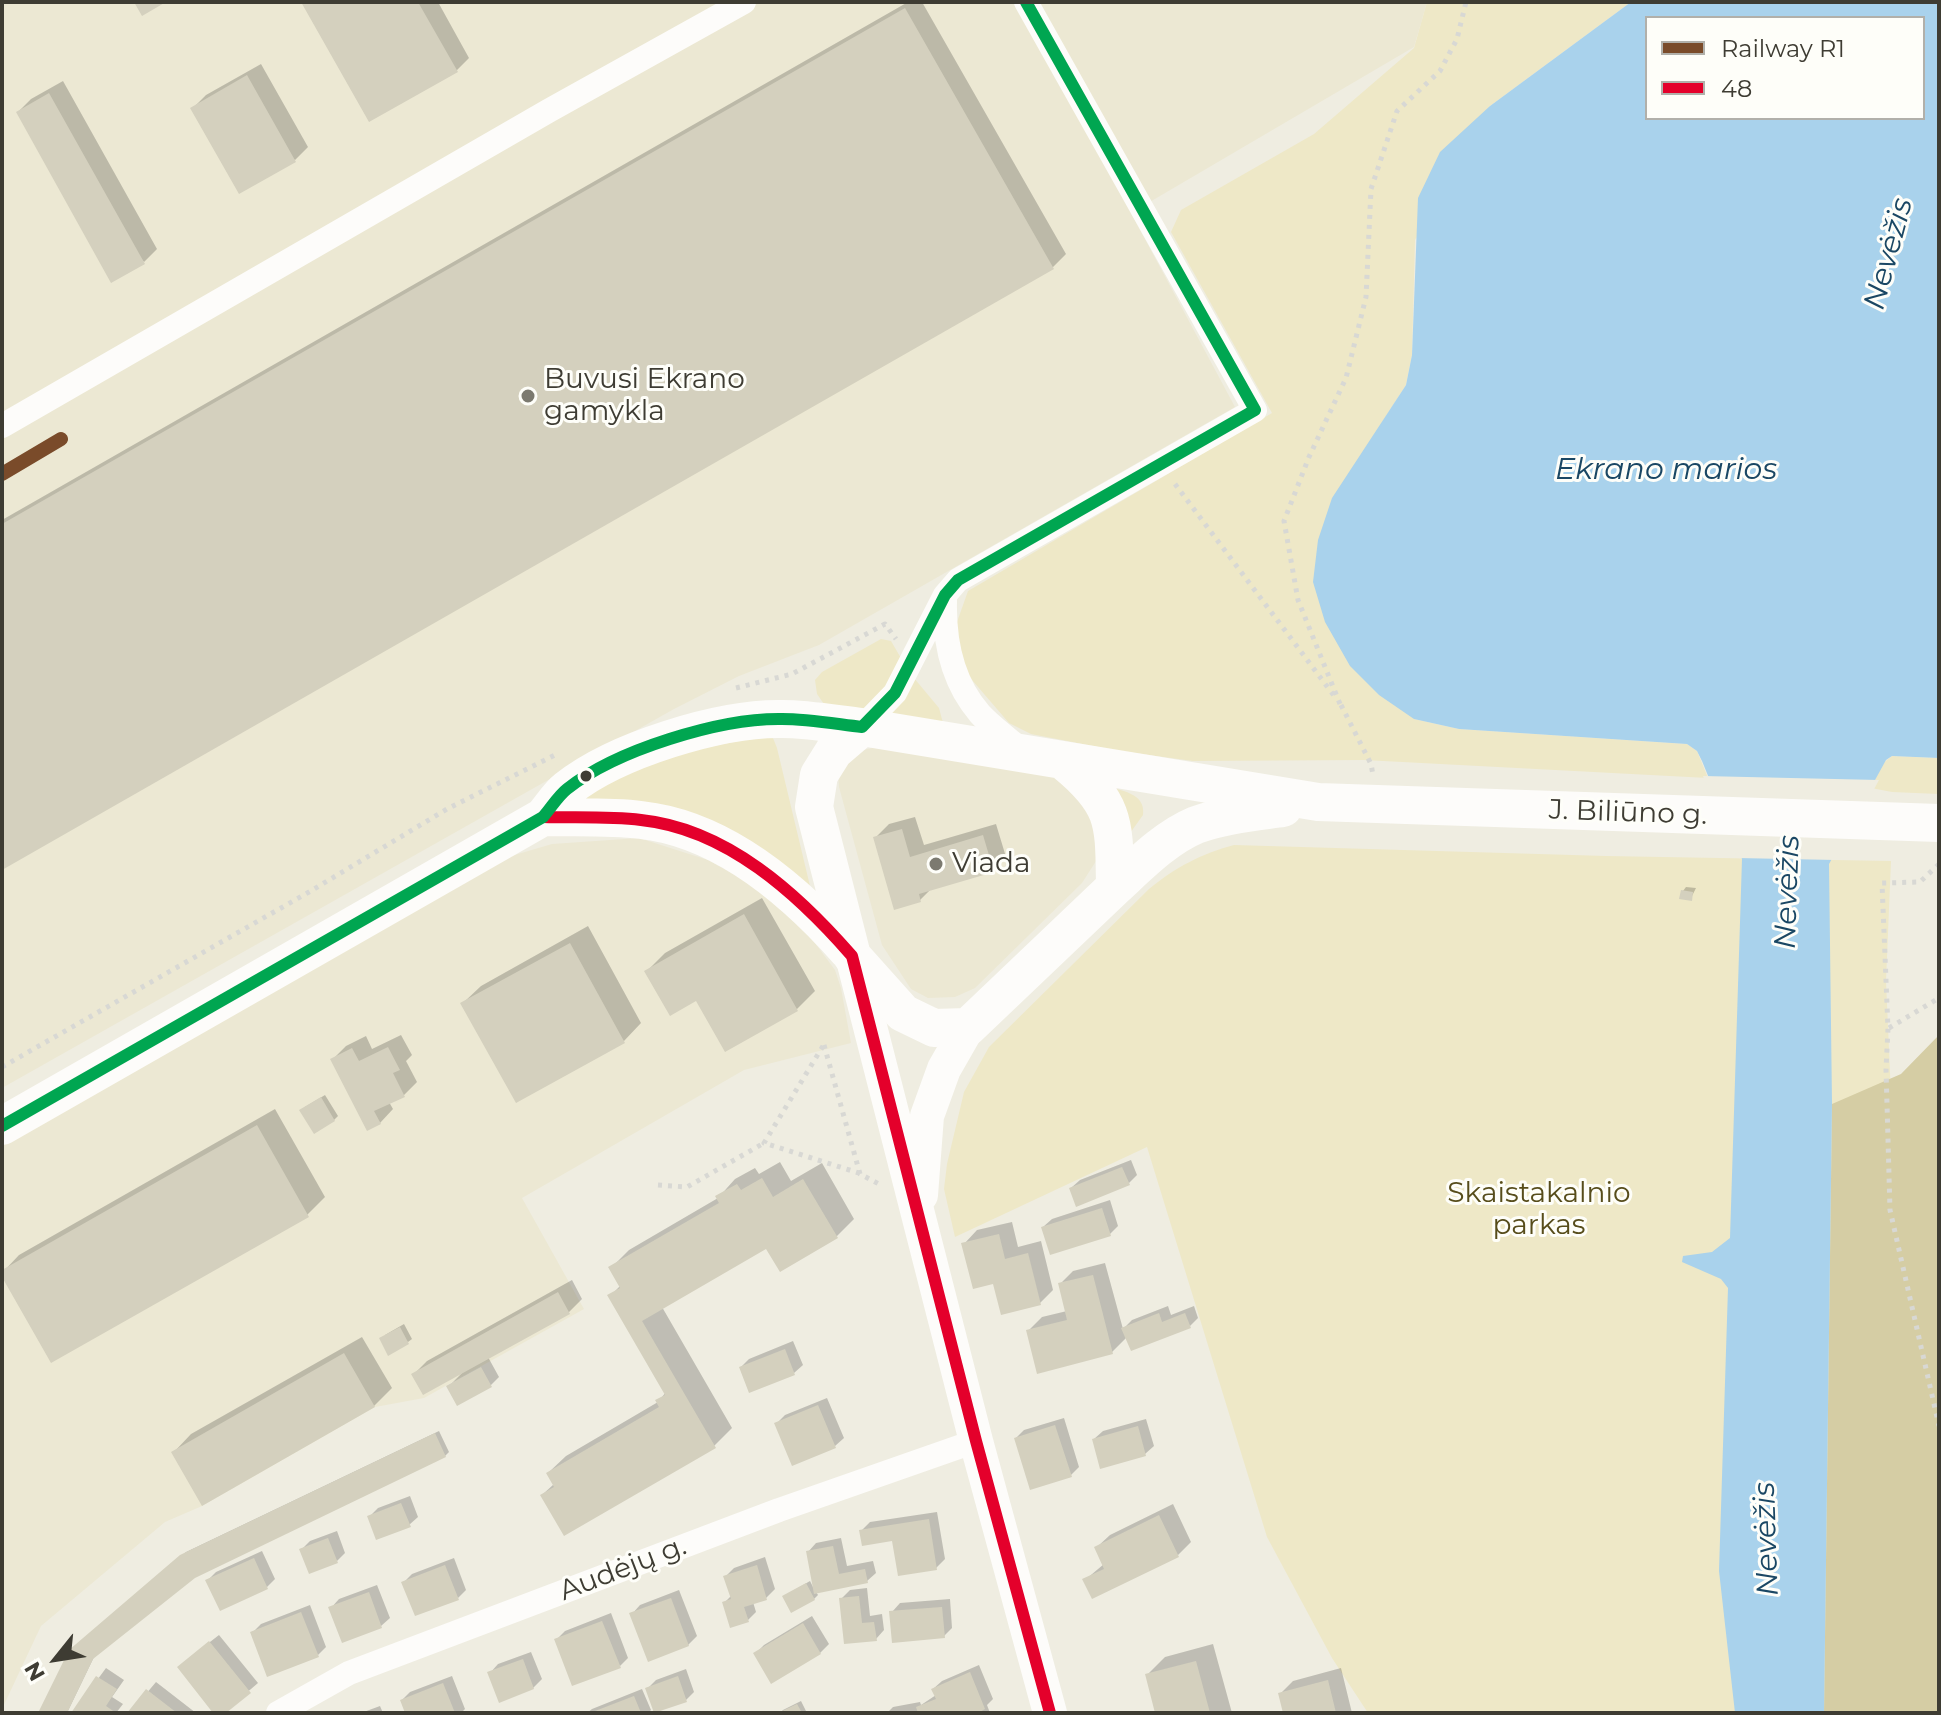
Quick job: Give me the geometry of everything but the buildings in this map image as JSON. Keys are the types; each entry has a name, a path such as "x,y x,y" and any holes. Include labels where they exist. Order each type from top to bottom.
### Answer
{"main road":[{"name":"J. Biliūno g.","path":"543,817 567,790 619,759 660,742 724,726 781,719 862,727 1066,763 1318,802 1939,823"},
{"path":"862,727 834,751 819,775 814,807 976,1441 1050,1713"},
{"path":"1066,763 1088,781 1104,801 1113,825 1115,887"},
{"name":"J. Biliūno g.","path":"968,1027 1148,856 1194,826 1235,815 1318,802"},
{"path":"2,1126 543,817 642,820 677,827 718,845 770,876 817,916 903,1013 934,1028 968,1027"},
{"path":"919,1219 927,1116 944,1069 968,1027"}],"street":[{"path":"2,426 550,110 744,2"},
{"path":"862,727 895,693 945,595 958,580 1255,410 1026,2"},
{"path":"945,595 945,635 953,668 981,715 1029,756"},
{"name":"Audėjų g.","path":"278,1713 349,1673 779,1510 976,1441"}],"path":[{"path":"1376,804 1371,764 1340,704 1298,600 1284,521 1309,457 1346,378 1366,297 1371,189 1397,111 1440,71 1457,39 1466,2"},
{"path":"1161,464 1340,704"},
{"path":"1939,864 1920,882 1882,883 1888,1029 1886,1069 1890,1210 1939,1426"},
{"path":"1888,1029 1939,998"},
{"path":"658,1185 687,1187 764,1143 824,1045"},
{"path":"764,1143 860,1174"}],"shaded area":[{"path":"2,2 1427,2 1414,47 1131,213 1235,407 819,645 739,676 674,709 2,1088"},
{"path":"882,746 1065,778 1093,803 1098,858 1082,883 975,988 955,997 928,998 911,989 882,945 839,787 838,772 863,750"},
{"path":"639,838 708,860 751,884 809,935 835,970 851,1043 744,1070 522,1198 584,1309 424,1398 375,1407 202,1506 165,1522 41,1626 2,1709 2,1144 501,859 552,844"},
{"path":"1939,1035 1939,1713 1824,1713 1832,1104 1901,1074"}],"green space":[{"path":"1427,2 1631,2 1490,106 1415,240 1412,355 1406,385 1381,424 1414,719 1459,729 1687,744 1697,751 1708,778 1364,760 1193,761 1031,734 1009,723 966,673 958,653 957,622 968,591 1272,413 1171,232 1181,210 1314,134 1414,48"},
{"path":"881,639 891,641 909,672 939,708 943,723 826,707 817,694 815,680 822,672"},
{"path":"769,736 777,748 810,886 572,806 603,784 663,759"},
{"path":"1892,756 1939,758 1939,794 1871,788 1882,764"},
{"path":"1103,785 1136,797 1143,807 1143,815 1123,843"},
{"name":"Skaistakalnio parkas","path":"1234,845 1891,861 1886,981 1891,1095 1939,1713 1368,1713 1332,1658 1267,1537 1147,1147 955,1237 944,1189 947,1164 964,1092 989,1047 1149,889 1189,862"}],"water":[{"name":"Ekrano marios","path":"1631,2 1939,2 1939,758 1892,756 1886,760 1829,864 1832,1104 1824,1713 1735,1713 1719,1571 1728,1288 1721,1279 1682,1262 1683,1256 1712,1252 1730,1238 1742,859 1702,761 1697,751 1687,744 1459,729 1414,719 1379,695 1350,666 1325,622 1313,582 1318,540 1332,498 1406,385 1412,355 1418,198 1440,152 1490,106"}],"pier":[{"path":"1703,776 1879,780 1836,860 1737,858"}],"rail line":[{"name":"R1","path":"2,474 61,439"}],"transit line":[{"path":"2,1126 543,817 567,789 613,761 700,730 757,720 802,720 862,727 895,693 945,595 958,580 1255,410 1026,2"},
{"name":"48","path":"543,817 641,820 703,836 758,868 784,888 852,956 976,1441 1050,1713"}],"place":[{"name":"Buvusi Ekrano gamykla","path":"528,396"},
{"name":"Viada","path":"936,864"}],"water label":[{"name":"Nevėžis","path":"1889,254"},
{"name":"Nevėžis","path":"1788,892"},
{"name":"Nevėžis","path":"1767,1539"}]}
